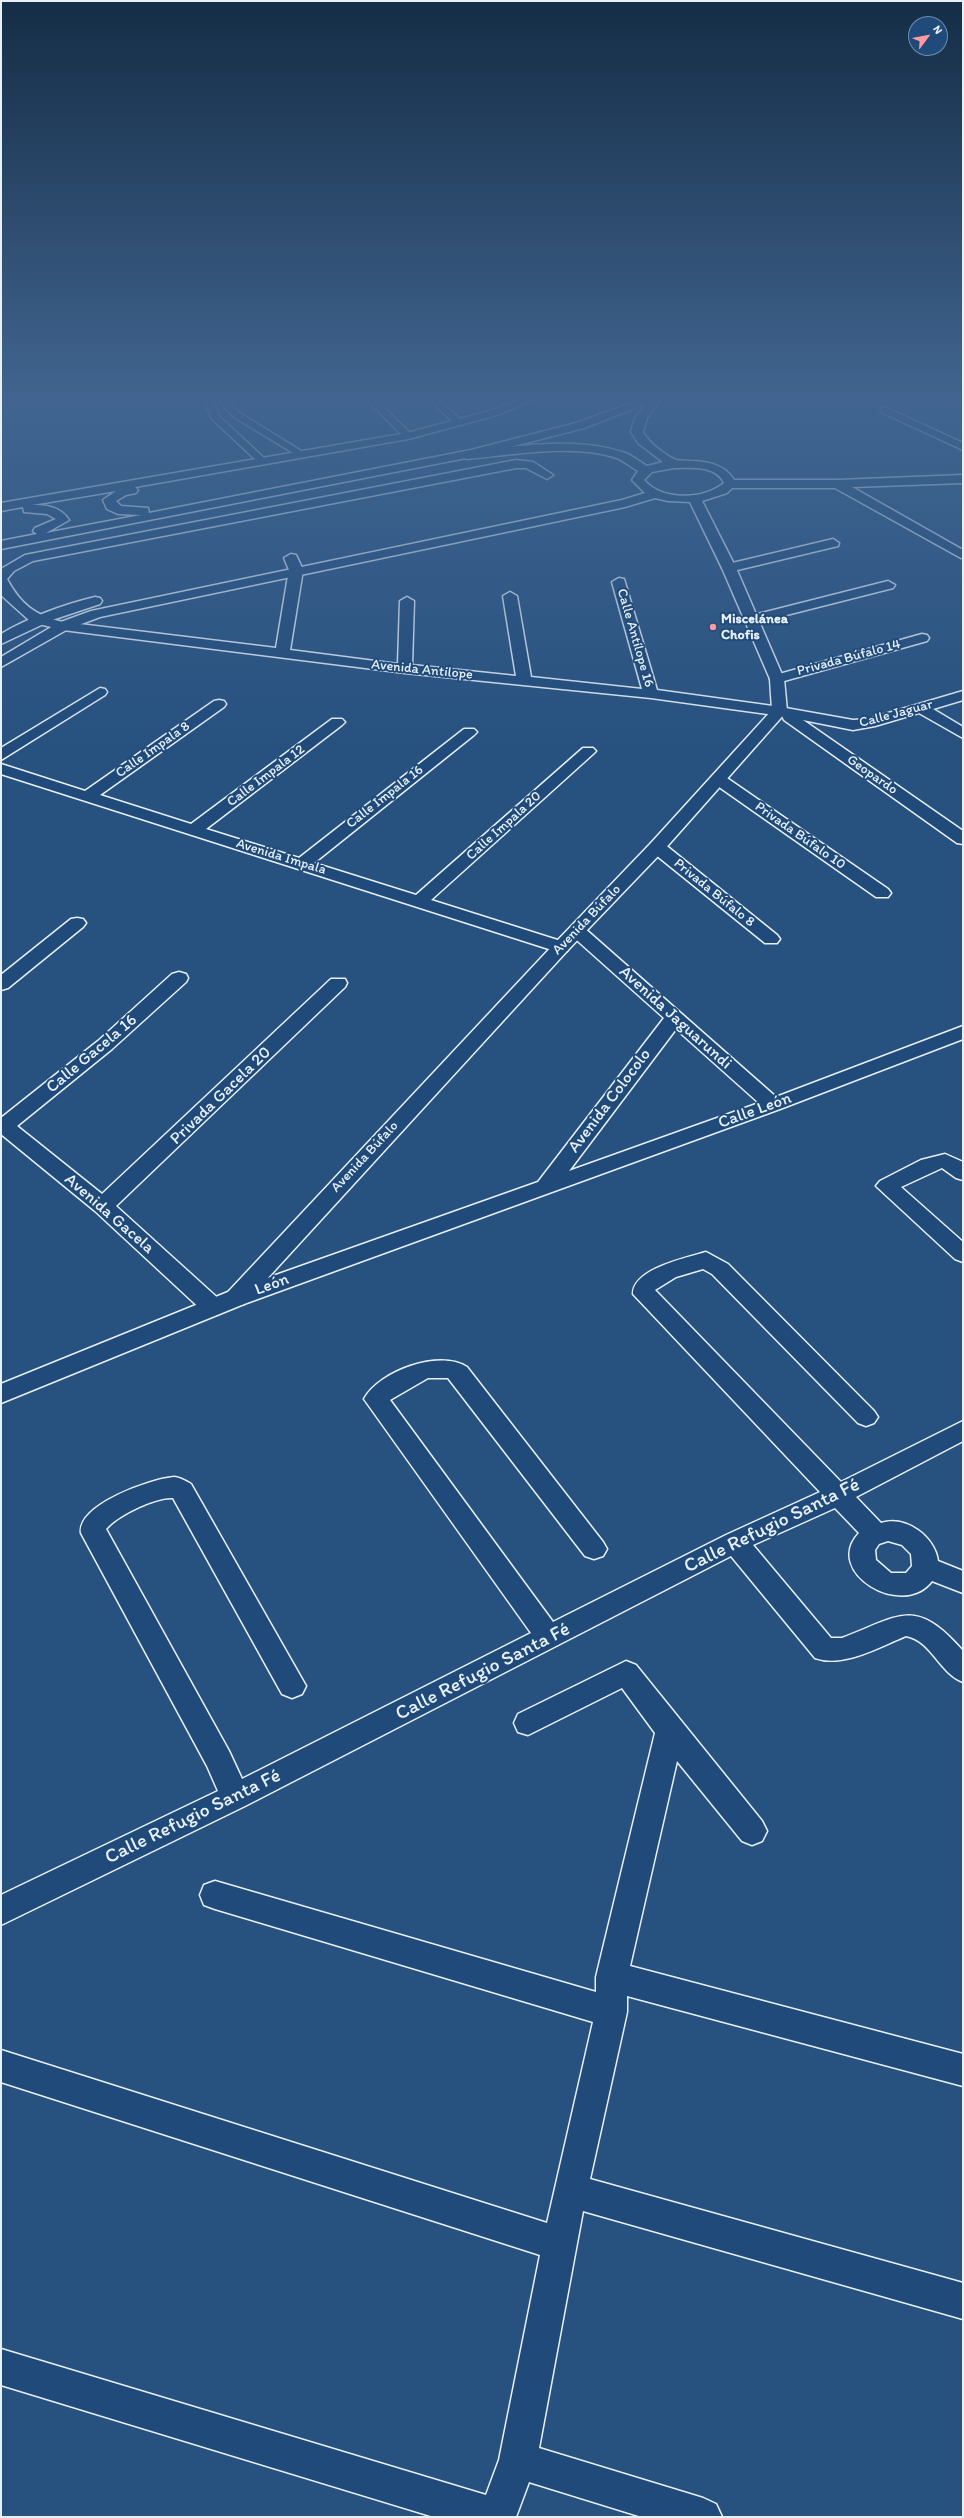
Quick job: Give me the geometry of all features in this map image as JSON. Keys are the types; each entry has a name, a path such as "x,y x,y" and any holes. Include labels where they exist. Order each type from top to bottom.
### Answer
{"main road":[{"path":"1,540 39,531 63,520 60,518"},
{"path":"1,545 147,518"},
{"path":"36,619 7,594 1,579 4,572 13,565 30,558 239,518"},
{"path":"1,663 63,626 96,614 294,564 542,518"},
{"path":"704,518 729,568 777,679 780,711"},
{"path":"897,518 961,554"},
{"path":"729,568 833,543"},
{"path":"282,654 294,564 306,555"},
{"path":"275,561 294,564"},
{"name":"Calle Antílope 16","path":"619,582 651,694"},
{"path":"751,620 888,585"},
{"path":"510,596 524,680"},
{"path":"1,640 36,619 60,610 105,598"},
{"path":"404,669 408,601"},
{"name":"Avenida Antílope","path":"36,619 63,626 282,654 404,669 651,694 780,711"},
{"name":"Privada Búfalo 14","path":"777,679 922,638"},
{"path":"1,755 100,692"},
{"name":"Calle Jaguar","path":"780,711 853,725 870,722 963,695"},
{"name":"Calle Impala 8","path":"88,796 219,704"},
{"path":"921,708 963,733"},
{"name":"Avenida Búfalo","path":"236,1298 561,947 657,847 780,711"},
{"name":"Geopardo","path":"780,711 963,839"},
{"name":"Calle Impala 12","path":"194,830 337,722"},
{"name":"Calle Impala 16","path":"303,864 338,834 469,732"},
{"name":"Calle Impala 20","path":"420,901 588,751"},
{"name":"Avenida Impala","path":"1,769 561,947"},
{"name":"Privada Búfalo 10","path":"718,779 882,893"},
{"name":"Privada Búfalo 8","path":"657,847 771,939"},
{"path":"1,984 78,923"},
{"name":"Avenida Jaguarundi","path":"577,931 773,1105"},
{"name":"Calle Gacela 16","path":"2,1125 105,1045 179,978"},
{"name":"Privada Gacela 20","path":"104,1206 338,983"},
{"name":"Avenida Colocolo","path":"546,1186 674,1017"},
{"name":"Calle León","path":"546,1186 773,1105 961,1035"},
{"name":"Avenida Gacela","path":"2,1125 104,1206 213,1307"},
{"path":"963,1173 952,1164 942,1161 906,1175 887,1186 963,1254"},
{"name":"León","path":"1,1394 236,1298 546,1186"},
{"path":"866,1417 720,1269 706,1260 668,1272 644,1286 644,1294 875,1533"},
{"path":"550,1638 376,1399 385,1389 432,1368 448,1368 459,1373 594,1549"},
{"name":"Calle Refugio Santa Fé","path":"1,1910 236,1797 550,1638 735,1542 838,1495 963,1430"},
{"path":"236,1797 219,1760 94,1533 93,1526 99,1517 158,1490 175,1486 182,1492 292,1686"},
{"path":"887,1531 912,1538 921,1547 926,1557 926,1568 921,1576 912,1582 900,1584 886,1583 874,1577 865,1568 860,1558 860,1547 866,1539 875,1533 887,1531"},
{"path":"735,1542 825,1650 843,1649 905,1625 921,1628 934,1638 963,1670"},
{"path":"926,1568 963,1582"},
{"path":"528,1723 626,1673 670,1731 752,1831"},
{"path":"1,2367 496,2517 518,2460 559,2244 611,2012 612,1977 670,1731"},
{"path":"215,1895 611,2012"},
{"path":"612,1977 963,2070"},
{"path":"1,2066 559,2244"},
{"path":"572,2191 963,2301"},
{"path":"518,2460 703,2517"}],"place":[{"name":"Miscelánea Chofis","path":"713,627"}]}
